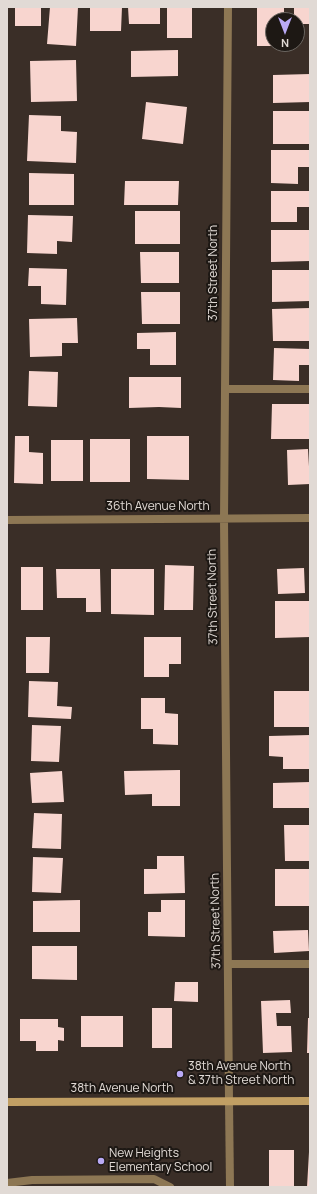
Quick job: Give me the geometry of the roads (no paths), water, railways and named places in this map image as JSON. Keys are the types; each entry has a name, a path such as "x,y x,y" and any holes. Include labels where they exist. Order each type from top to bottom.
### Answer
{"main road":[{"name":"38th Avenue North","path":"7,1102 310,1101"}],"street":[{"name":"37th Street North","path":"228,7 224,519 230,1187"},
{"path":"225,389 310,389"},
{"name":"36th Avenue North","path":"7,520 310,518"},
{"path":"228,964 310,964"},
{"path":"7,1183 32,1180 154,1180 170,1187"}],"place":[{"name":"38th Avenue North & 37th Street North","path":"180,1074"},
{"name":"New Heights Elementary School","path":"101,1161"}]}
